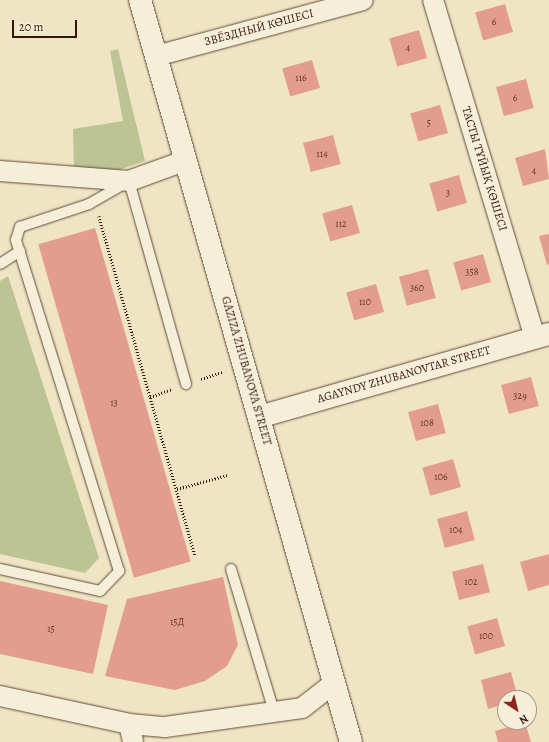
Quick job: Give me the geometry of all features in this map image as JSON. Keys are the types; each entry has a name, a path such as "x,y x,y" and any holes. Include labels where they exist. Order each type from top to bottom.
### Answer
{"street":[{"name":"GAZIZA ZHUBANOVA STREET","path":"140,0 184,161 259,417 351,742"},
{"name":"ЗВЁЗДНЫЙ КӨШЕСІ","path":"156,56 363,0"},
{"name":"ТАСТЫ ТҰЙЫҚ КӨШЕСІ","path":"433,0 542,336"},
{"path":"0,171 129,181 184,161"},
{"name":"AGAYNDY ZHUBANOVTAR STREET","path":"259,417 542,336"},
{"path":"0,696 131,733 302,708 334,683"}],"lane":[{"path":"0,569 100,591 119,571 16,240 20,227 94,200 129,181 186,384"},
{"path":"0,264 20,251"},
{"path":"231,569 274,711"}],"path":[{"path":"94,200 195,556"},
{"path":"176,489 228,475"}],"green space":[{"path":"118,49 145,161 110,173 74,170 73,129 123,121 110,51"},
{"path":"8,276 99,558 85,573 0,554 0,281"}],"building":[{"path":"505,4 513,32 483,40 475,13"},
{"path":"419,30 427,58 397,66 389,39"},
{"path":"312,60 320,88 290,96 282,69"},
{"path":"526,79 534,108 504,116 496,87"},
{"path":"440,105 448,133 418,141 410,114"},
{"path":"333,135 341,164 311,172 303,143"},
{"path":"545,149 549,179 523,186 515,158"},
{"path":"459,175 467,203 437,211 429,184"},
{"path":"352,205 360,233 330,241 322,214"},
{"path":"95,228 191,562 134,578 38,244"},
{"path":"549,234 549,264 547,265 539,236"},
{"path":"483,254 491,282 461,290 453,263"},
{"path":"428,269 436,298 407,306 399,277"},
{"path":"376,284 384,312 354,320 346,293"},
{"path":"531,377 539,406 509,414 501,385"},
{"path":"438,404 446,433 416,441 408,412"},
{"path":"453,459 461,487 430,496 422,468"},
{"path":"467,511 475,540 445,548 437,519"},
{"path":"549,554 549,585 528,591 520,562"},
{"path":"483,564 490,592 459,600 452,572"},
{"path":"223,577 238,645 227,666 205,681 175,690 105,676 127,599"},
{"path":"0,581 108,605 93,674 0,654"},
{"path":"497,618 505,646 475,654 467,627"},
{"path":"511,672 516,690 497,690 497,706 488,709 481,680"},
{"path":"527,730 531,742 498,742 495,731"}]}
